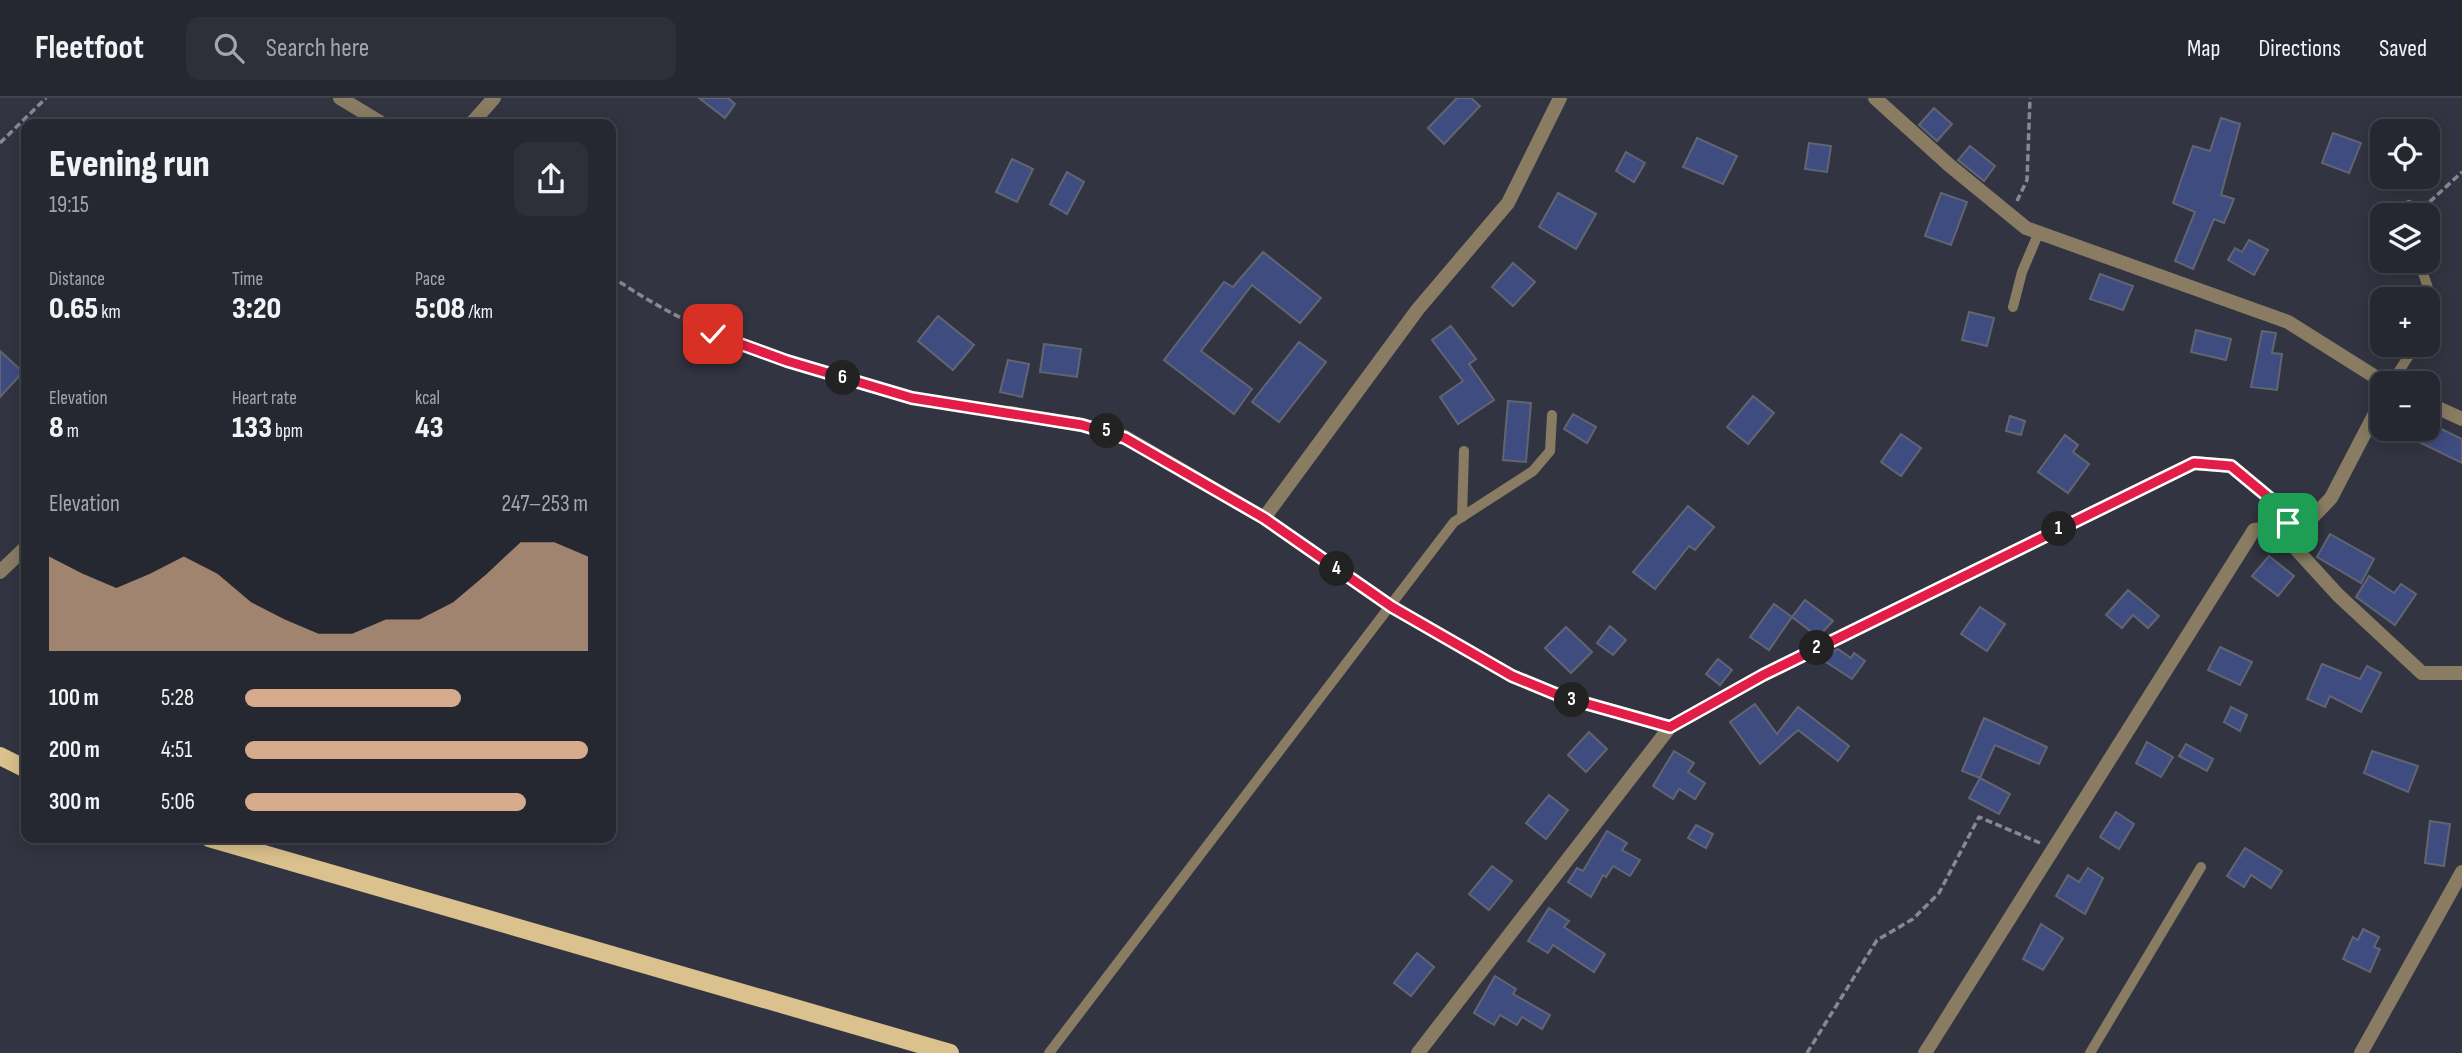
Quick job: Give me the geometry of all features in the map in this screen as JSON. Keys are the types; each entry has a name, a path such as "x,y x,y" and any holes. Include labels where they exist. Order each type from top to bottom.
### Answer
{"main road":[{"path":"0,756 21,766"},
{"path":"226,843 950,1053"}],"street":[{"path":"340,98 375,119"},
{"path":"475,119 494,98"},
{"path":"1264,518 1418,309 1508,203 1560,98"},
{"path":"1875,98 2009,215 2039,232 2288,322 2370,374"},
{"path":"2440,409 2462,419"},
{"path":"1010,413 1082,425 1125,438 1264,518 1392,607 1538,688 1670,727"},
{"path":"1925,1053 2254,530 2308,522 2331,498 2370,423"},
{"path":"1418,1053 1670,727 1775,669 2194,463 2231,466 2284,510 2296,549 2338,595 2422,673 2462,673"},
{"path":"0,572 21,552"},
{"path":"2361,1053 2462,872"}],"lane":[{"path":"2013,307 2022,272 2039,232"},
{"path":"1049,1053 1392,607 1454,522 1533,471 1550,451 1552,415"},
{"path":"1462,517 1464,451"},
{"path":"2090,1053 2201,867"}],"path":[{"path":"25,119 46,98"},
{"path":"2009,215 2027,180 2031,98"},
{"path":"0,143 21,122"},
{"path":"2423,203 2462,172"},
{"path":"616,279 688,322 787,361 912,398 1010,413"},
{"path":"1807,1053 1877,940 1913,919 1939,893 1979,817 2055,849"}],"building":[{"path":"699,98 728,98 735,104 725,118"},
{"path":"1457,98 1471,98 1480,106 1444,144 1428,128"},
{"path":"1934,108 1952,124 1937,141 1919,125"},
{"path":"2221,118 2240,124 2221,195 2234,199 2224,223 2214,219 2193,269 2175,261 2195,212 2173,203 2193,146 2210,151"},
{"path":"2333,133 2361,143 2349,173 2322,163"},
{"path":"1697,138 1737,156 1723,184 1683,167"},
{"path":"1809,143 1831,146 1827,172 1805,169"},
{"path":"1970,146 1995,166 1984,181 1958,160"},
{"path":"1626,152 1645,163 1634,182 1616,171"},
{"path":"1012,159 1033,169 1017,202 996,192"},
{"path":"1067,172 1084,182 1067,214 1050,204"},
{"path":"1558,193 1596,214 1576,249 1539,227"},
{"path":"1941,193 1967,202 1951,245 1925,236"},
{"path":"2249,240 2268,250 2254,275 2228,260 2235,248 2242,252"},
{"path":"1263,252 1321,298 1300,323 1252,285 1201,351 1252,389 1234,414 1164,360 1224,282 1233,287"},
{"path":"1513,263 1535,282 1513,306 1492,287"},
{"path":"2100,274 2133,286 2123,310 2090,299"},
{"path":"1969,312 1994,318 1987,346 1962,340"},
{"path":"938,316 974,345 953,370 918,341"},
{"path":"1451,326 1476,359 1469,364 1494,400 1458,424 1440,397 1463,381 1432,340"},
{"path":"2196,330 2231,339 2226,360 2191,352"},
{"path":"2262,331 2276,333 2272,353 2282,354 2277,390 2251,387"},
{"path":"1299,342 1326,362 1279,422 1252,402"},
{"path":"1044,344 1081,349 1077,377 1040,372"},
{"path":"0,351 21,370 21,374 0,397"},
{"path":"1008,360 1029,364 1022,397 1000,392"},
{"path":"1753,396 1774,413 1748,444 1727,427"},
{"path":"1508,401 1531,403 1526,462 1503,460"},
{"path":"1573,414 1596,427 1587,443 1564,429"},
{"path":"2010,416 2025,421 2021,435 2006,431"},
{"path":"2440,428 2462,439 2462,463 2417,441 2440,441"},
{"path":"1901,434 1921,448 1901,476 1881,462"},
{"path":"2065,435 2078,445 2073,452 2089,464 2068,493 2038,472"},
{"path":"1688,506 1714,527 1695,550 1689,546 1655,589 1633,572"},
{"path":"2330,534 2374,559 2361,583 2317,557"},
{"path":"2269,556 2294,576 2278,596 2252,576"},
{"path":"2369,576 2394,593 2401,584 2416,594 2395,625 2356,597"},
{"path":"2128,590 2159,616 2148,628 2133,615 2122,628 2106,615"},
{"path":"1805,600 1833,621 1818,637 1792,617"},
{"path":"1774,604 1792,617 1769,650 1750,637"},
{"path":"1980,607 2005,624 1987,651 1961,634"},
{"path":"1610,626 1626,640 1613,655 1597,643"},
{"path":"1566,627 1592,652 1571,673 1545,648"},
{"path":"2220,647 2252,662 2240,685 2208,670"},
{"path":"1838,649 1851,658 1854,653 1865,661 1852,679 1820,658"},
{"path":"1718,659 1732,670 1720,685 1706,674"},
{"path":"2322,664 2360,679 2367,666 2381,673 2361,712 2330,696 2325,707 2307,699"},
{"path":"1755,704 1777,734 1798,707 1849,746 1838,761 1798,730 1760,764 1730,722"},
{"path":"2231,707 2247,715 2240,731 2224,722"},
{"path":"1984,718 2047,747 2039,764 1995,745 1980,778 1962,771"},
{"path":"1589,732 1607,749 1586,772 1568,755"},
{"path":"2147,742 2173,757 2161,777 2136,763"},
{"path":"2186,744 2213,759 2207,771 2179,756"},
{"path":"1674,751 1694,763 1688,772 1705,783 1695,799 1679,789 1673,799 1653,786"},
{"path":"2372,751 2418,766 2408,792 2364,773"},
{"path":"1980,778 2010,794 1999,814 1969,798"},
{"path":"1549,795 1568,810 1546,839 1526,823"},
{"path":"2116,812 2134,824 2119,849 2100,837"},
{"path":"2430,821 2450,824 2444,866 2425,863"},
{"path":"1696,825 1713,834 1706,848 1688,838"},
{"path":"1607,831 1627,843 1622,850 1640,860 1630,876 1613,866 1606,877 1603,875 1591,897 1568,882 1577,868 1583,871"},
{"path":"2245,848 2282,871 2271,888 2251,875 2244,887 2227,876"},
{"path":"1492,866 1512,881 1489,910 1469,894"},
{"path":"2088,868 2103,878 2085,914 2056,896 2068,875 2079,882"},
{"path":"1549,908 1569,921 1564,927 1605,954 1594,972 1553,945 1548,953 1528,941"},
{"path":"2041,924 2063,938 2043,970 2023,959"},
{"path":"2363,929 2379,937 2374,947 2380,949 2370,972 2343,959 2353,937 2358,940"},
{"path":"1417,953 1434,967 1411,996 1394,983"},
{"path":"1495,976 1516,989 1513,994 1550,1015 1542,1029 1522,1017 1517,1025 1500,1015 1494,1025 1474,1013"}],"route":[{"path":"713,334 787,361 912,398 1082,425 1125,438 1264,518 1392,607 1512,676 1563,697 1670,727 1763,675 2194,463 2231,466 2284,510 2288,523"}]}
